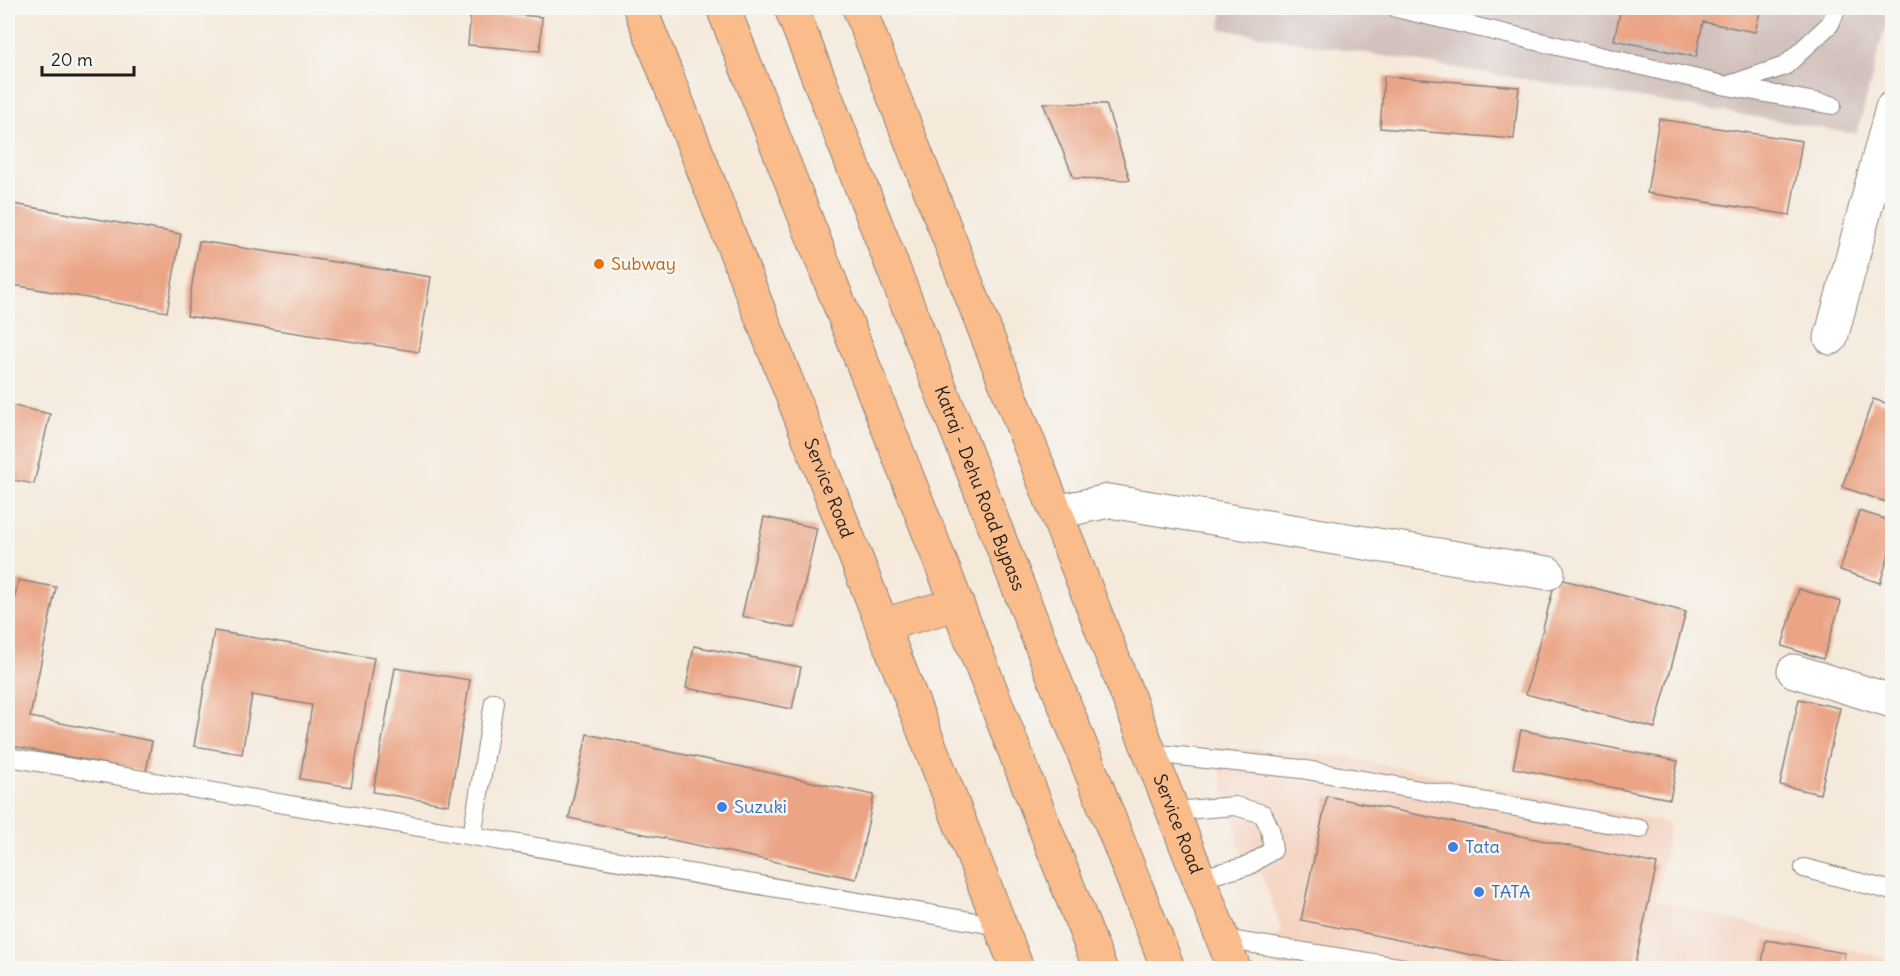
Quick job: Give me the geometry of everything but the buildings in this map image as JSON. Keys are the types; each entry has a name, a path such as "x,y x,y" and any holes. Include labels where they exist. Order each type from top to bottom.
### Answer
{"main road":[{"name":"Service Road","path":"640,8 1017,969"},
{"path":"723,8 1100,969"},
{"name":"Katraj - Dehu Road Bypass","path":"791,8 1168,969"},
{"name":"Service Road","path":"859,8 1234,969"},
{"path":"882,625 957,604"}],"street":[{"path":"1831,338 1893,108"},
{"path":"1056,512 1109,501 1548,573"},
{"path":"1794,671 1893,701"}],"lane":[{"path":"1396,8 1727,86 1832,105"},
{"path":"1727,86 1785,66 1830,24 1837,8"},
{"path":"472,836 494,702"},
{"path":"1150,753 1301,769 1640,829"},
{"path":"8,757 1000,926"},
{"path":"1173,812 1234,806 1263,814 1270,829 1273,850 1248,866 1199,878"},
{"path":"1804,868 1893,891"},
{"path":"1223,939 1405,969"}],"shaded area":[{"path":"1223,8 1890,8 1857,134 1220,29"},
{"name":"Tata","path":"1213,746 1346,757 1670,824 1656,900 1892,960 1892,968 1279,968 1270,938 1283,934 1261,872 1248,875"}],"place":[{"name":"Subway","path":"599,264"},
{"name":"Suzuki","path":"722,807"},
{"name":"Tata","path":"1453,847"},
{"name":"TATA","path":"1479,892"}]}
